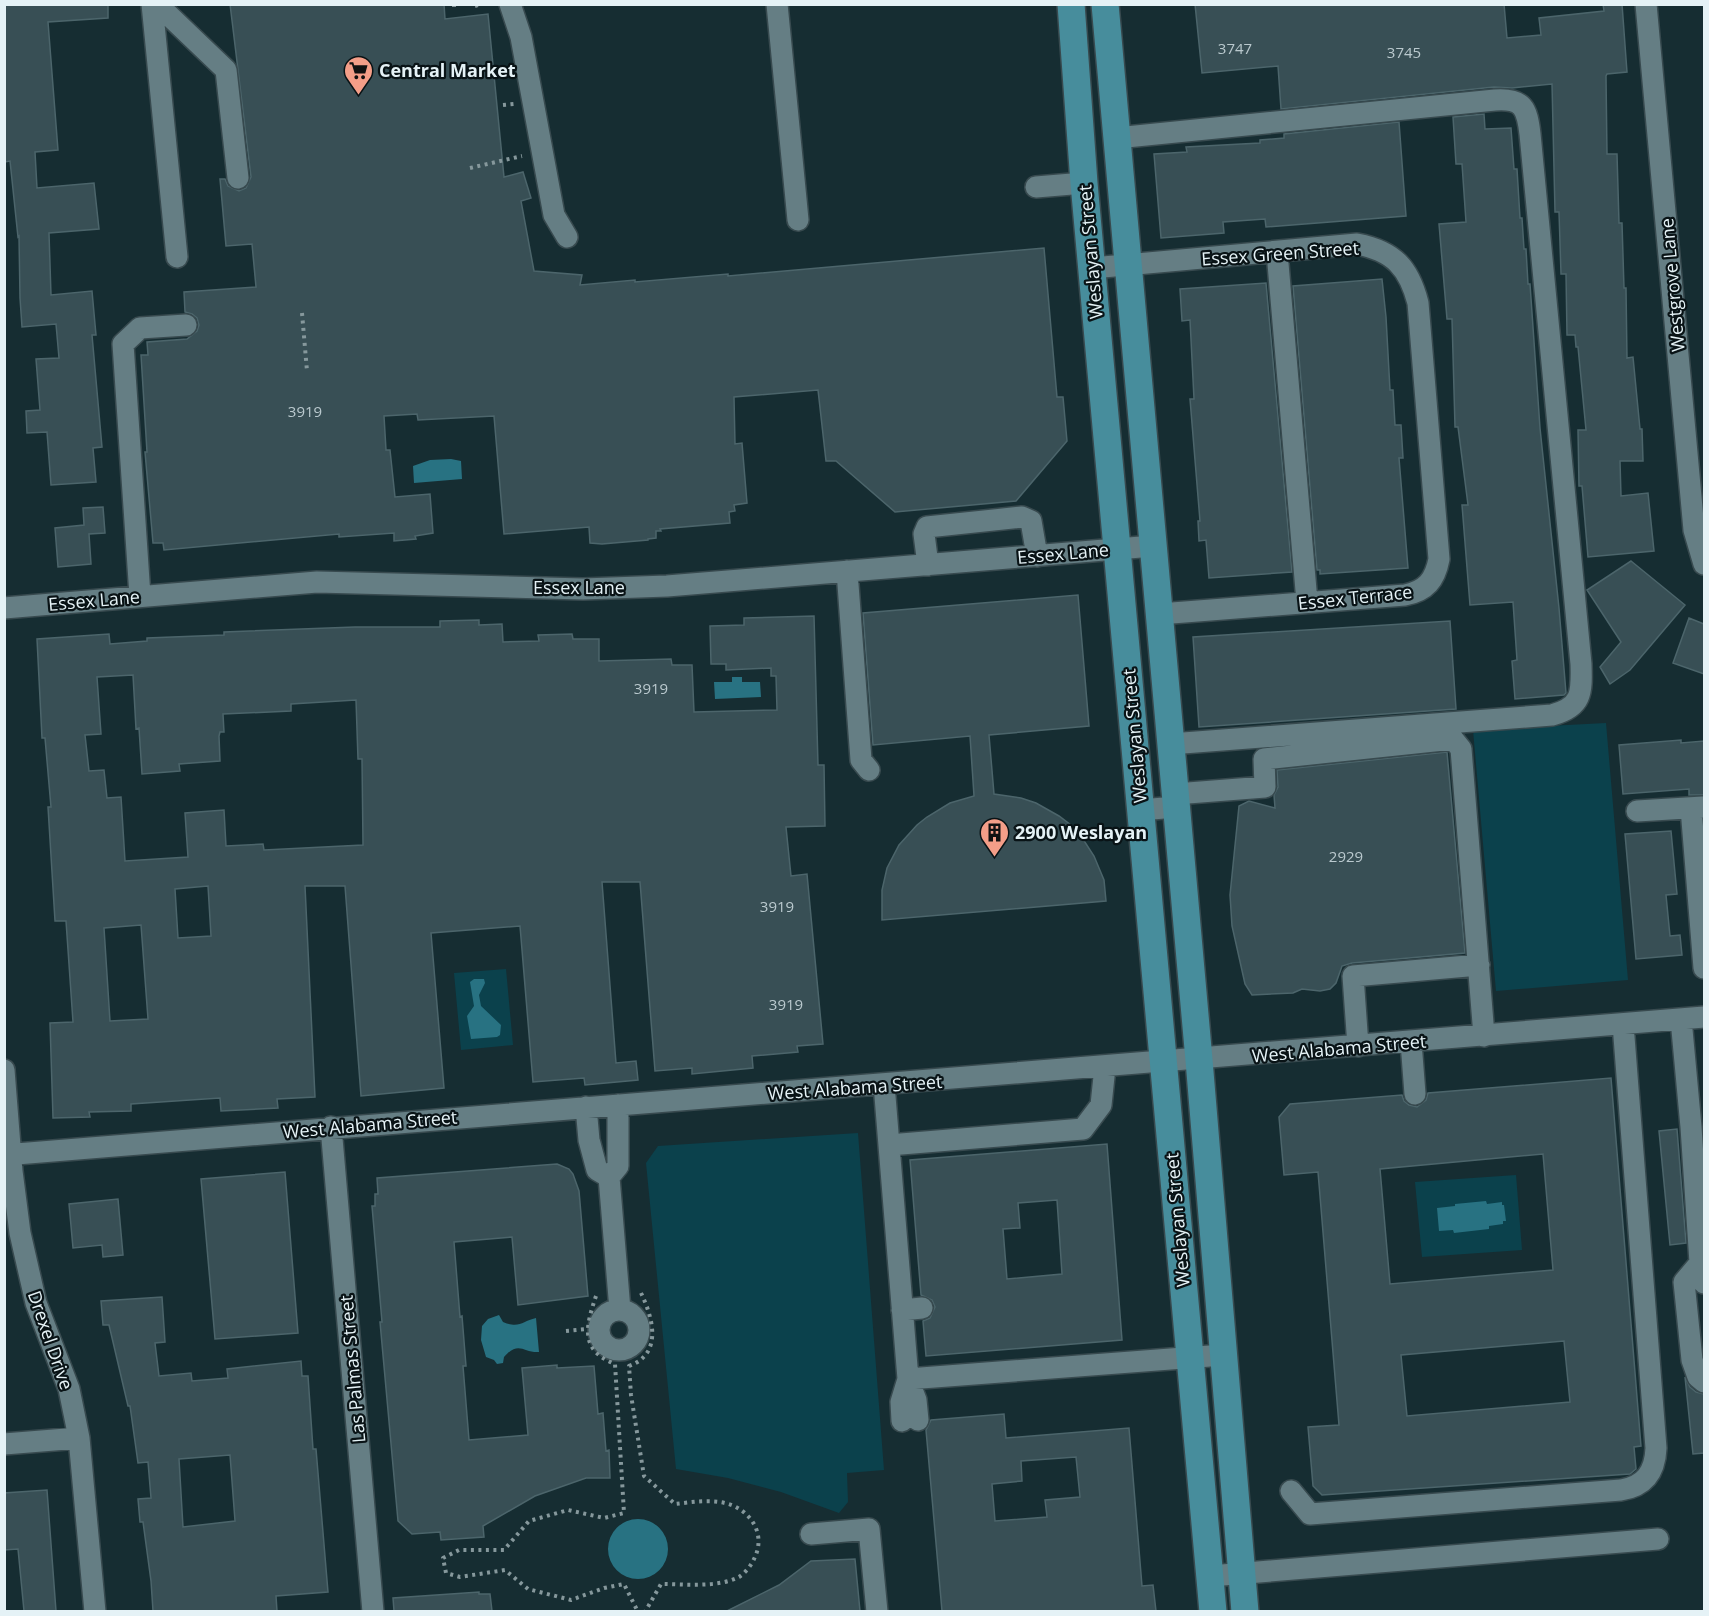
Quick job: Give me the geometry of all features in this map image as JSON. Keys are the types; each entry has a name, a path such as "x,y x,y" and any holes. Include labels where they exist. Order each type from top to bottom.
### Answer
{"main road":[{"name":"Weslayan Street","path":"1071,4 1084,183 1213,1611"},
{"name":"Weslayan Street","path":"1105,4 1245,1611"}],"street":[{"path":"152,4 177,257"},
{"path":"157,4 226,70 237,178"},
{"path":"510,4 521,37 554,214 567,237"},
{"path":"777,4 798,220"},
{"name":"Westgrove Lane","path":"1647,4 1694,530 1704,564"},
{"path":"1116,138 1495,100 1509,99 1524,108 1530,134 1580,653 1582,681 1580,696 1573,707 1552,715 1170,744"},
{"path":"1036,187 1084,183"},
{"name":"Essex Green Street","path":"1092,268 1357,244 1384,251 1404,268 1413,283 1418,303 1432,465"},
{"path":"1277,252 1307,602"},
{"path":"140,596 123,344 140,328 186,325"},
{"name":"Essex Terrace","path":"1159,614 1416,593 1431,582 1435,576 1439,559 1432,465"},
{"path":"928,565 924,534 927,527 1022,517 1031,521 1037,556"},
{"name":"Essex Lane","path":"4,608 317,582 583,589 667,586 1153,546"},
{"path":"847,571 861,760 869,770"},
{"path":"1140,810 1175,800 1265,787 1264,759 1453,739 1461,749 1484,1036"},
{"path":"1637,811 1698,807 1704,968"},
{"path":"1358,1046 1353,976 1479,965"},
{"name":"West Alabama Street","path":"8,1155 331,1127 1198,1060 1704,1017"},
{"path":"1681,1019 1702,1273 1684,1282 1692,1360 1698,1377 1704,1382"},
{"path":"1291,1491 1310,1514 1382,1500 1445,1495 1621,1490 1641,1484 1650,1476 1656,1448 1623,1024"},
{"path":"1412,1042 1415,1094"},
{"path":"889,1145 1083,1129 1101,1105 1105,1067"},
{"name":"Drexel Drive","path":"4,1070 8,1155 20,1233 36,1303 69,1389 79,1438 95,1611"},
{"path":"884,1084 889,1145 913,1318 908,1379 901,1402 910,1421"},
{"path":"618,1105 618,1166 609,1177 620,1310"},
{"path":"585,1107 589,1140 597,1170 609,1177"},
{"name":"Las Palmas Street","path":"331,1127 373,1611"},
{"path":"908,1379 1223,1355"},
{"path":"4,1444 79,1438"},
{"path":"811,1534 869,1529 877,1611"},
{"path":"1210,1576 1658,1539"}],"path":[{"path":"475,6 482,4"},
{"path":"470,168 525,155"},
{"path":"302,313 307,371"},
{"path":"636,1284 646,1304 653,1329 651,1343 646,1354 629,1366 631,1395 644,1476 675,1504 711,1502 733,1505 750,1518 759,1538 757,1554 751,1565 740,1576 709,1583 661,1584 645,1611"},
{"path":"599,1289 587,1329 589,1342 601,1359 615,1364 624,1513 604,1518 568,1510 529,1521 504,1550 459,1550 444,1558 446,1573 460,1577 505,1570 528,1589 572,1600 604,1588 624,1584 638,1611"},
{"path":"566,1331 587,1329"}],"shaded area":[{"path":"430,460 461,461 462,479 414,483 413,466"},
{"path":"732,677 742,677 742,682 760,682 761,697 715,699 714,682 732,682"},
{"path":"1606,723 1628,980 1496,991 1473,730"},
{"path":"506,969 513,1045 461,1050 454,973"},
{"path":"474,979 484,979 485,983 479,995 481,1006 501,1025 500,1035 497,1037 471,1039 467,1016 474,1006 470,982"},
{"path":"858,1133 884,1470 847,1473 848,1502 839,1513 781,1492 728,1478 676,1469 646,1163 658,1146"},
{"path":"1516,1175 1522,1250 1422,1257 1415,1182"},
{"path":"1486,1201 1487,1204 1502,1202 1506,1221 1503,1221 1503,1224 1489,1226 1489,1229 1454,1233 1453,1230 1439,1231 1437,1208"},
{"path":"499,1315 503,1322 513,1325 536,1318 539,1352 517,1348 504,1357 503,1363 497,1364 486,1357 481,1340 482,1326 488,1319"},
{"path":"632,1519 644,1519 655,1524 663,1532 668,1549 666,1561 655,1574 644,1579 632,1579 621,1574 613,1566 608,1555 608,1543 613,1532 621,1524"}],"building":[{"path":"4,4 108,4 108,18 48,22 58,150 35,152 37,188 94,183 99,229 49,233 51,295 92,291 96,335 92,335 102,447 93,448 96,482 51,485 47,432 27,433 26,411 40,410 36,359 59,358 56,324 22,327 19,236 10,161 4,162"},
{"path":"230,4 444,4 445,19 488,14 504,177 523,172 531,198 521,201 534,271 582,275 580,285 728,274 728,276 1044,248 1057,397 1063,397 1067,441 1016,501 895,512 836,461 826,461 818,390 734,397 735,444 742,443 747,503 734,505 735,511 729,512 730,523 660,529 661,531 656,531 656,538 602,544 590,543 589,527 504,534 494,416 418,420 417,414 384,416 386,450 390,450 395,497 430,494 433,533 415,536 416,539 394,541 394,533 339,537 339,534 164,550 163,543 153,543 145,452 147,452 141,355 148,355 147,342 187,339 197,331 199,325 197,318 185,312 184,292 256,287 252,244 226,246 220,179 225,179 228,186 239,191 246,188 251,177"},
{"path":"1195,4 1504,4 1507,38 1541,35 1539,18 1604,11 1603,4 1622,4 1627,72 1606,76 1607,154 1617,154 1619,223 1622,223 1624,288 1626,288 1627,358 1633,357 1640,429 1642,429 1643,461 1620,461 1621,496 1648,493 1654,551 1588,557 1582,486 1579,486 1578,430 1586,430 1578,347 1576,347 1575,335 1567,335 1566,274 1561,274 1559,212 1555,212 1552,84 1512,88 1494,87 1281,109 1278,66 1202,73"},
{"path":"1484,114 1485,129 1511,128 1514,169 1517,169 1520,218 1522,218 1524,249 1526,249 1528,284 1530,284 1540,428 1559,608 1566,693 1564,695 1515,699 1512,661 1517,660 1513,602 1470,605 1462,505 1468,505 1458,427 1455,427 1452,319 1447,319 1439,224 1466,222 1462,164 1456,164 1453,117"},
{"path":"1399,122 1406,216 1266,227 1265,219 1223,222 1224,233 1161,238 1154,154 1187,152 1186,147 1260,143 1260,140 1284,138 1284,134"},
{"path":"1382,279 1390,390 1393,390 1395,425 1401,425 1403,458 1399,458 1408,568 1320,574 1320,570 1317,570 1293,286"},
{"path":"1266,283 1292,572 1209,578 1206,540 1199,541 1198,521 1200,521 1190,399 1194,399 1190,320 1182,321 1180,289"},
{"path":"103,507 105,533 89,534 91,564 58,567 55,528 84,525 83,508"},
{"path":"1631,561 1685,605 1630,670 1610,684 1600,667 1621,642 1587,590"},
{"path":"1078,595 1089,726 989,735 994,794 1036,803 1071,825 1094,856 1104,880 1106,901 882,920 882,890 887,868 899,845 927,817 950,803 974,796 970,736 873,745 863,613"},
{"path":"814,616 818,765 824,765 825,826 786,827 791,876 807,874 823,1044 797,1046 798,1052 752,1056 753,1068 692,1074 692,1068 655,1071 640,882 602,882 616,1063 636,1061 638,1080 585,1085 584,1078 533,1082 520,926 431,933 444,1088 361,1096 345,886 305,886 315,1097 277,1099 278,1108 221,1111 220,1098 131,1104 131,1111 89,1112 90,1117 53,1118 50,1023 73,1022 66,921 55,921 48,807 51,807 45,738 42,738 37,639 109,634 110,644 147,641 147,638 224,635 224,632 355,627 440,627 440,621 479,620 479,625 502,624 503,642 539,641 538,635 572,634 573,639 599,639 599,661 671,659 672,665 692,665 694,712 777,710 776,676 771,676 771,668 726,670 726,664 711,664 710,626 744,625 744,618","holes":["133,675 136,729 139,728 142,774 180,771 179,764 220,761 219,736 220,732 224,732 223,714 291,711 291,704 356,700 358,759 362,759 363,845 264,850 263,844 226,846 224,810 185,813 188,857 125,861 121,797 107,798 104,770 89,771 85,735 101,734 97,677","208,886 211,936 178,938 175,889","141,925 148,1019 110,1021 104,928"]},
{"path":"1689,618 1704,624 1704,674 1673,663"},
{"path":"1450,621 1456,709 1199,727 1193,637"},
{"path":"1681,740 1681,743 1704,741 1704,795 1689,795 1689,789 1623,794 1619,745"},
{"path":"1447,752 1465,953 1352,963 1342,966 1336,983 1330,989 1320,991 1302,989 1293,993 1252,995 1245,984 1232,926 1230,895 1239,806 1249,801 1275,808 1274,795 1278,787 1277,770"},
{"path":"1671,831 1677,894 1666,895 1670,936 1680,935 1682,955 1636,959 1625,834"},
{"path":"1611,1078 1641,1446 1634,1447 1636,1469 1630,1474 1322,1495 1313,1486 1308,1427 1339,1425 1318,1172 1284,1175 1279,1117 1290,1104 1402,1095 1404,1101 1409,1105 1417,1107 1426,1100 1428,1093","holes":["1543,1154 1553,1270 1390,1284 1380,1169","1564,1341 1570,1402 1407,1416 1401,1355"]},
{"path":"1677,1129 1686,1243 1670,1245 1659,1131"},
{"path":"1107,1144 1122,1340 926,1356 923,1321 930,1318 935,1307 932,1300 921,1295 910,1160","holes":["1057,1200 1062,1274 1007,1279 1003,1229 1020,1228 1018,1203"]},
{"path":"557,1164 569,1169 579,1191 588,1296 518,1305 512,1237 454,1242 466,1366 463,1366 469,1440 528,1435 522,1368 557,1365 557,1368 594,1366 598,1414 603,1413 606,1451 609,1450 610,1478 586,1478 535,1496 483,1526 484,1537 441,1540 440,1532 412,1534 398,1521 372,1206 375,1206 375,1194 378,1194 377,1178"},
{"path":"285,1172 298,1333 215,1339 201,1179"},
{"path":"118,1199 123,1255 103,1257 102,1245 73,1248 69,1204"},
{"path":"162,1297 165,1342 155,1343 159,1376 191,1373 192,1381 228,1378 227,1369 301,1361 302,1376 308,1376 328,1592 276,1596 277,1611 153,1611 151,1581 138,1499 151,1498 148,1462 138,1463 130,1406 128,1406 109,1325 103,1325 101,1301","holes":["230,1455 235,1521 183,1527 179,1459"]},
{"path":"1685,1377 1690,1387 1704,1394 1704,1453 1693,1454"},
{"path":"1004,1414 1006,1438 1129,1428 1142,1586 1153,1585 1156,1611 942,1611 926,1430 931,1420","holes":["1076,1457 1080,1497 1045,1500 1047,1517 995,1521 992,1484 1022,1481 1021,1461"]},
{"path":"47,1490 56,1611 24,1611 18,1549 4,1550 4,1493"},
{"path":"855,1559 860,1611 727,1611 779,1585 811,1561"},
{"path":"479,1592 479,1594 490,1594 492,1611 394,1611 393,1598"}],"place":[{"name":"Central Market","path":"358,96"},
{"name":"2900 Weslayan","path":"994,858"}]}
